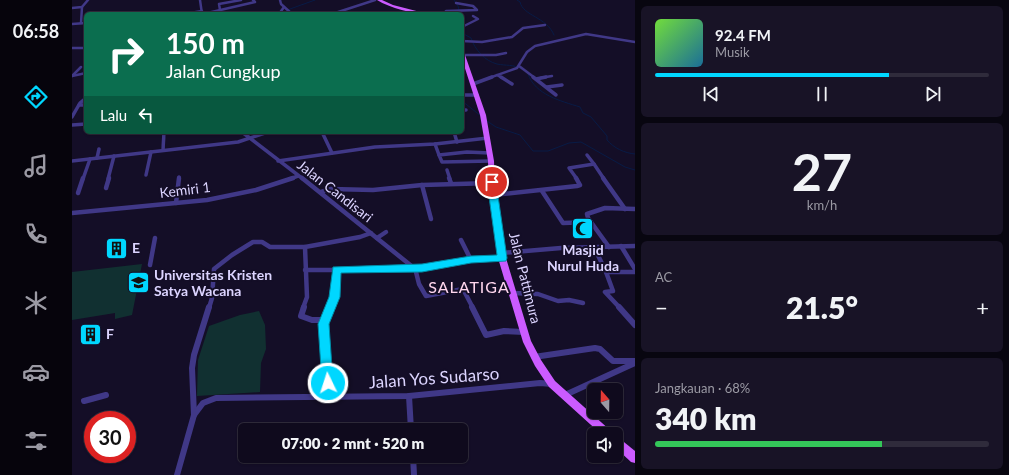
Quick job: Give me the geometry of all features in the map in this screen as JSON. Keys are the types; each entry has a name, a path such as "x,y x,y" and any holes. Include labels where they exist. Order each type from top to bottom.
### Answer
{"main road":[{"path":"379,0 392,6 418,12"},
{"name":"Jalan Pattimura","path":"464,57 477,95 488,138 491,157 493,195 502,256 524,332 534,357 552,384 600,427"},
{"path":"623,446 632,452"}],"street":[{"path":"72,24 81,23 82,7 88,0"},
{"path":"200,0 202,12"},
{"path":"220,10 219,4 241,0"},
{"path":"208,12 255,2 253,0"},
{"path":"280,0 281,4 290,12"},
{"path":"338,12 375,0"},
{"path":"444,12 477,10 473,6 456,3"},
{"path":"72,8 82,7"},
{"path":"280,12 284,7"},
{"path":"464,26 478,19 473,16"},
{"path":"464,41 478,42 512,37 523,28 545,25"},
{"path":"473,84 518,67 531,48 584,34 592,34 635,42"},
{"path":"72,48 84,48"},
{"path":"464,54 496,55 506,53"},
{"path":"72,76 81,67"},
{"path":"518,67 556,95"},
{"path":"72,76 84,73"},
{"path":"497,75 512,84"},
{"path":"536,79 552,76"},
{"path":"547,88 562,84"},
{"path":"464,95 477,95"},
{"path":"72,116 79,104 84,100"},
{"path":"79,104 84,105"},
{"path":"72,125 84,124"},
{"path":"163,150 164,134"},
{"name":"Jalan Candisari","path":"244,134 278,161 321,192 414,268"},
{"path":"72,161 238,142 263,134"},
{"path":"323,134 332,153"},
{"path":"455,134 457,142"},
{"path":"278,161 375,147 435,144 488,138"},
{"path":"435,144 442,162 491,157"},
{"path":"97,158 99,149"},
{"path":"146,175 151,152"},
{"path":"439,155 467,152 491,157"},
{"path":"587,155 625,209"},
{"path":"106,188 114,156"},
{"path":"78,194 90,158"},
{"path":"493,195 580,186 580,183 569,168 594,164"},
{"path":"447,170 451,183"},
{"name":"Kemiri 1","path":"72,213 207,200 256,190 298,176"},
{"path":"176,203 179,177"},
{"path":"321,192 331,189 373,190 451,183 492,182"},
{"path":"422,185 431,219"},
{"path":"542,191 563,223 591,222"},
{"path":"609,246 591,222 587,214 594,210 607,207 625,209 635,208"},
{"path":"377,238 386,232"},
{"path":"194,415 192,368 194,355 212,298 214,269 232,255 253,242 262,242 270,247 305,247 360,237 371,233"},
{"path":"150,265 155,238"},
{"path":"461,240 471,260"},
{"path":"606,272 635,270 621,246"},
{"path":"305,270 414,268 440,266 502,256 594,247 635,246"},
{"path":"305,247 306,297 301,316 324,320"},
{"path":"594,247 613,291 606,292 635,325"},
{"path":"414,268 426,296 463,289 486,335 504,331 524,332"},
{"path":"329,398 324,320 334,297 336,270"},
{"path":"512,293 538,294 558,301 569,300 582,303"},
{"path":"534,357 595,348 600,349 613,361 635,362"},
{"path":"565,395 635,362"},
{"name":"Jalan Yos Sudarso","path":"177,475 194,415 203,403 216,398 409,396 540,383 552,384"},
{"path":"84,401 106,395"},
{"path":"409,396 411,423"},
{"path":"413,463 414,475"}],"green space":[{"path":"142,264 132,315 115,319 115,313 72,320 72,272"},
{"path":"259,311 265,325 266,349 261,363 260,392 197,396 198,360 209,326 240,315"}],"waterway":[{"path":"286,12 315,0"},
{"path":"454,0 460,12"},
{"path":"517,0 526,11 546,24 554,35"},
{"path":"464,34 471,38 478,51 488,60 493,63 522,69"},
{"path":"528,74 531,81 543,92 557,99 580,107 583,113 591,117 607,136 607,140 616,148 635,154"},
{"path":"464,103 481,116"},
{"path":"487,121 496,127 520,135 533,151 548,151 569,143 581,142 625,167 635,170"}],"place":[{"name":"Masjid Nurul Huda","path":"583,228"},
{"name":"E","path":"117,248"},
{"name":"Universitas Kristen Satya Wacana","path":"139,283"},
{"name":"F","path":"91,334"}],"district":[{"name":"SALATIGA","path":"469,287"}],"route":[{"path":"328,383 323,324 334,297 336,270 349,268 422,268 471,260 502,258 492,182"}]}
